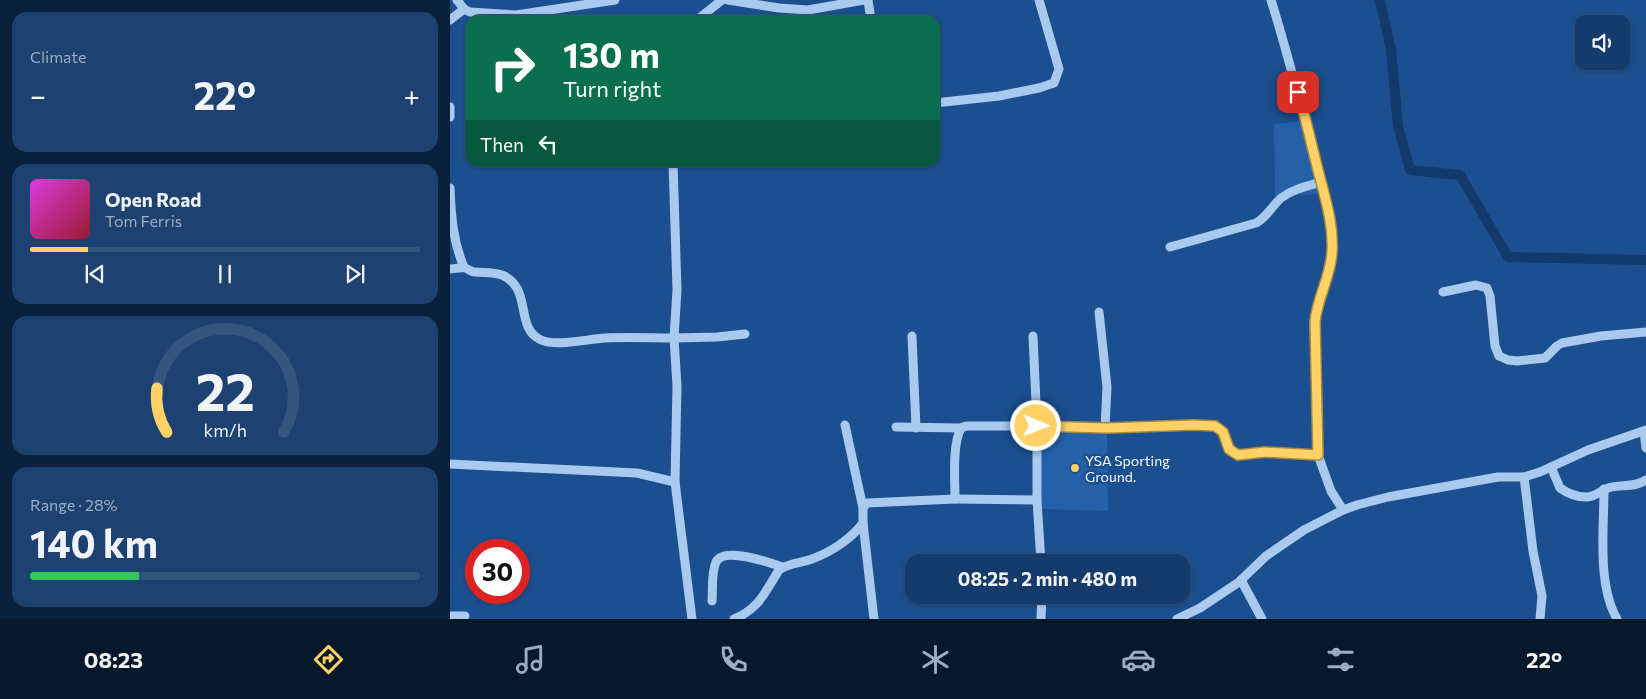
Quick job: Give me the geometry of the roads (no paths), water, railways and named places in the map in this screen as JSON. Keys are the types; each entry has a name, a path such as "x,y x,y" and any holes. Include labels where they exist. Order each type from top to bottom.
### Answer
{"street":[{"path":"457,0 464,9 479,13 516,15 615,0"},
{"path":"703,15 722,0"},
{"path":"728,0 770,3 779,8 808,10 866,0 870,15"},
{"path":"940,102 999,96 1054,84 1058,69 1039,0"},
{"path":"1271,0 1301,101 1328,207 1333,250 1328,278 1317,307 1315,322 1318,455 1328,483 1343,510"},
{"path":"450,20 464,9"},
{"path":"450,108 450,117"},
{"path":"673,167 678,338 675,482 692,619"},
{"path":"1170,247 1256,223 1262,220 1281,198 1294,190 1321,182"},
{"path":"450,188 452,222 459,257 464,267"},
{"path":"450,269 464,267 475,272 489,272 500,275 511,280 518,290 530,332 543,341 553,343 604,338 703,338 745,334"},
{"path":"1443,292 1476,286 1487,288 1490,296 1495,346 1499,356 1508,360 1545,358 1557,346 1580,339 1646,332"},
{"path":"1099,312 1107,387 1105,428"},
{"path":"912,336 916,428"},
{"path":"1033,336 1036,500 1040,554"},
{"path":"845,425 863,508 874,619"},
{"path":"896,427 1036,426 1105,428 1215,426 1223,432 1229,449 1238,455 1265,452 1318,455"},
{"path":"955,499 956,451 958,434 961,428"},
{"path":"1178,619 1200,608 1241,580 1266,556 1304,530 1343,510 1414,492 1498,477 1524,477 1588,450 1645,430 1646,448"},
{"path":"450,464 637,473 675,482"},
{"path":"1551,467 1560,488 1587,498 1596,495 1604,489 1635,485 1646,480"},
{"path":"1524,477 1533,551 1542,596 1540,619"},
{"path":"1604,489 1605,582 1617,619"},
{"path":"863,508 867,503 871,502 955,499 1036,500"},
{"path":"734,619 751,611 783,567 812,559 832,550 863,523"},
{"path":"712,601 714,569 716,561 720,558 732,555 783,567"},
{"path":"1241,580 1262,619"},
{"path":"1042,604 1042,619"},
{"path":"450,616 465,616"}],"waterway":[{"path":"1380,0 1391,50 1398,126 1410,170 1460,175 1508,257 1646,260"}],"place":[{"name":"YSA Sporting Ground.","path":"1075,468"}]}
